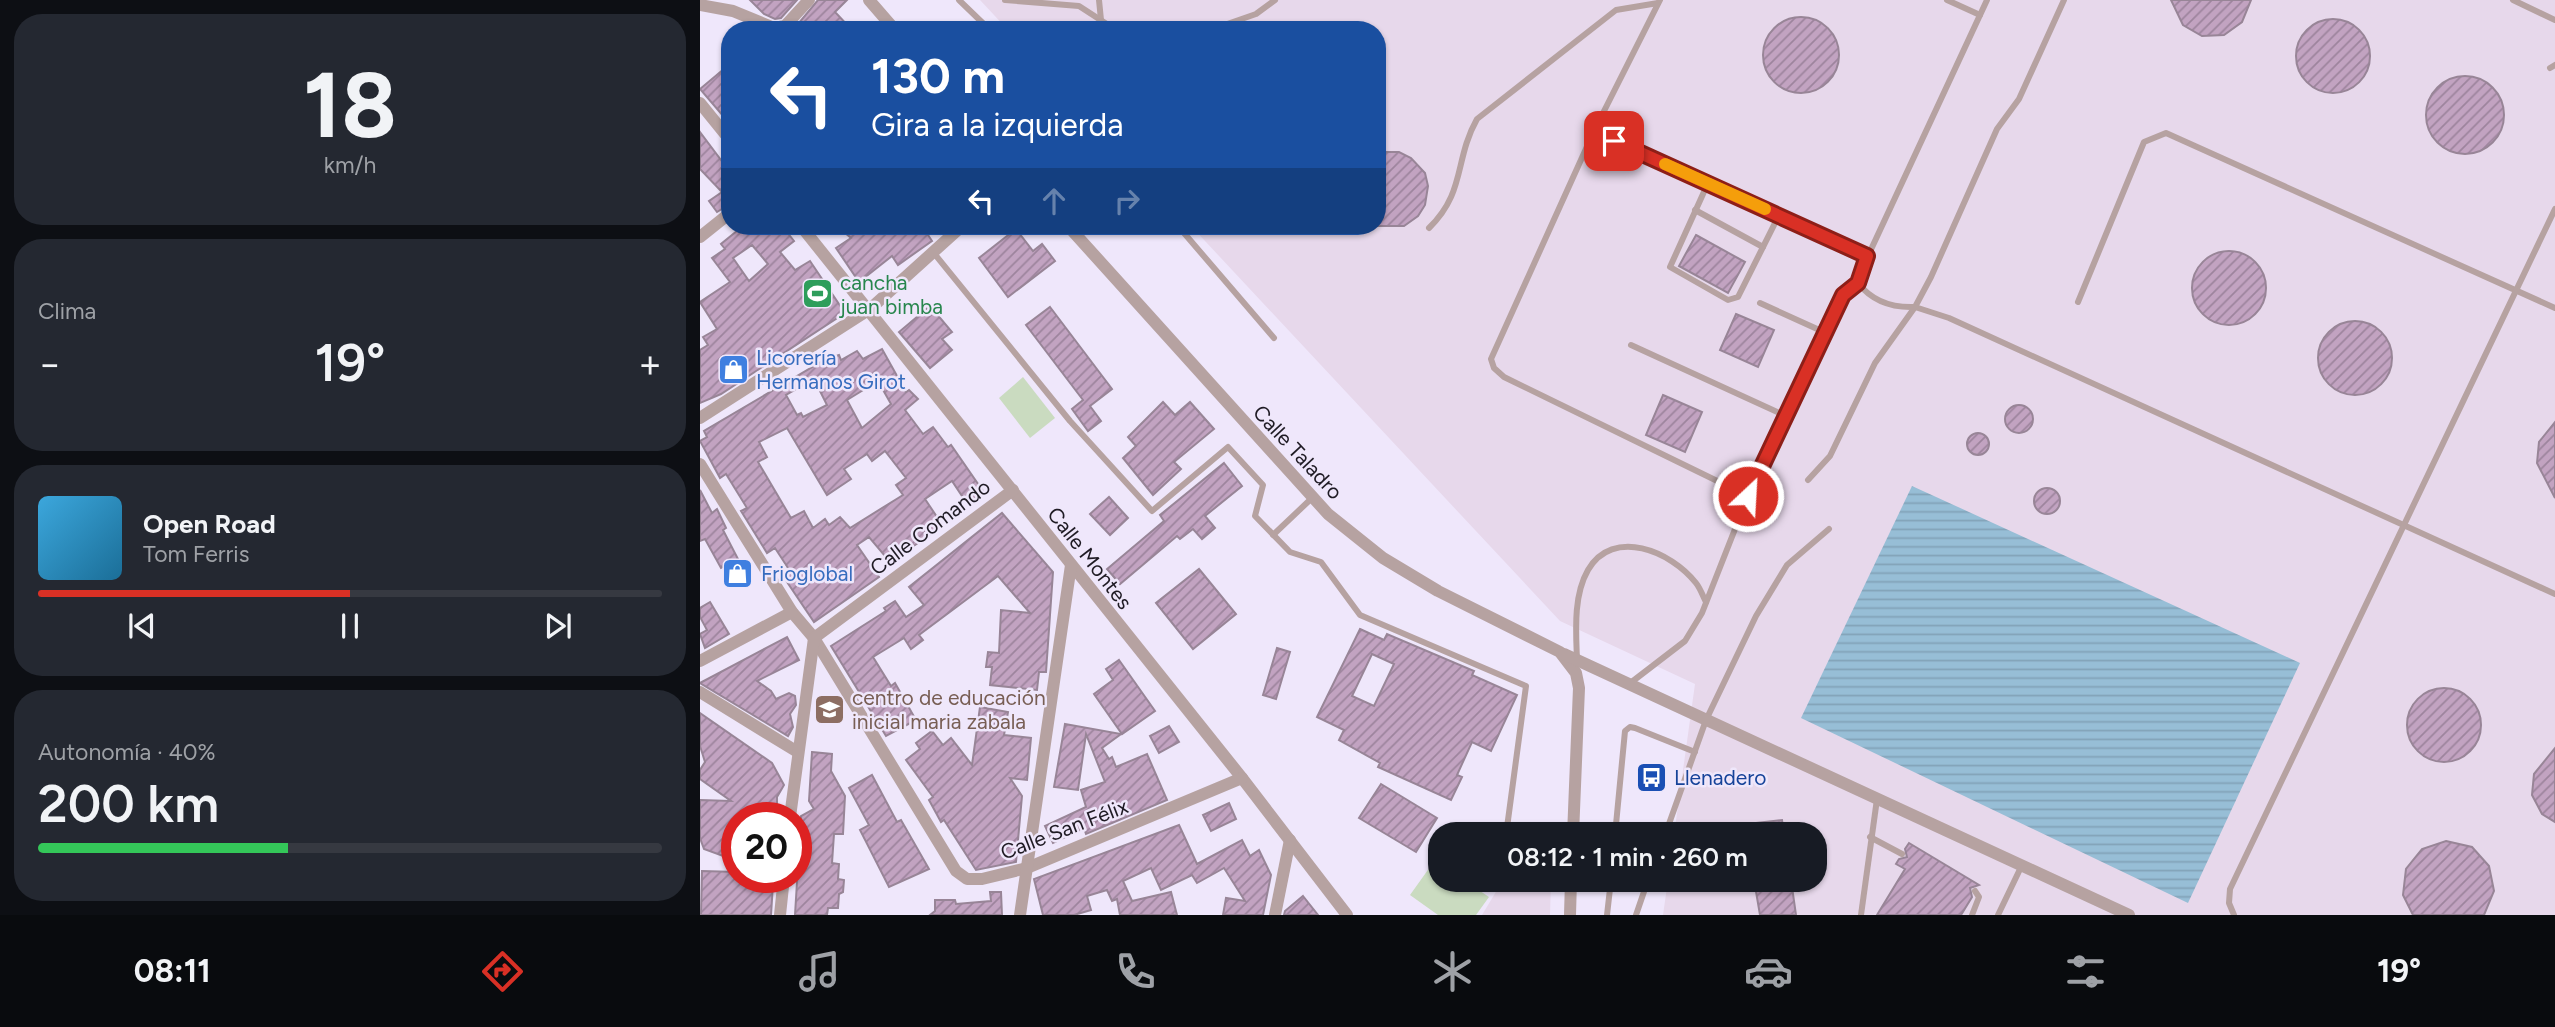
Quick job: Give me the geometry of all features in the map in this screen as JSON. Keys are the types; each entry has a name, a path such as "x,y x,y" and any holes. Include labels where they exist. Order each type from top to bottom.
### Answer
{"street":[{"path":"789,21 808,0"},
{"path":"869,0 887,21"},
{"path":"700,5 733,11 757,21"},
{"path":"700,103 721,129"},
{"path":"700,237 721,220"},
{"name":"Calle Montes","path":"808,235 1242,778 1347,915"},
{"path":"700,418 870,309 952,235"},
{"name":"Calle Taladro","path":"1076,235 1312,497 1382,558 1438,591 1560,652"},
{"name":"Calle San Félix","path":"700,464 792,612 814,638 956,871 967,878 982,879 1027,868 1242,778"},
{"name":"Calle Comando","path":"814,638 1013,490"},
{"path":"1020,915 1070,565"},
{"path":"700,661 792,612"},
{"path":"791,802 796,751 814,638"},
{"path":"1560,652 2129,915"},
{"path":"1560,652 1576,673 1579,688 1574,822"},
{"path":"700,692 796,751"},
{"path":"1275,915 1290,840"},
{"path":"1570,915 1571,892"},
{"path":"780,915 782,893"}],"lane":[{"path":"959,0 981,21"},
{"path":"1005,0 1079,6 1101,20"},
{"path":"1099,0 1101,20"},
{"path":"1236,21 1256,14 1275,0"},
{"path":"1948,0 1980,15"},
{"path":"1629,684 1685,641 1706,602 1748,496 1843,295 1858,283 1867,256 1987,0"},
{"path":"1808,480 1830,456 1875,363 1914,307 1931,277 1997,129 2019,99 2064,0"},
{"path":"2513,0 2555,20"},
{"path":"1659,1 1594,131 1491,359 1494,368 1504,377 1748,496"},
{"path":"1429,228 1446,212 1456,188 1466,139 1477,119 1616,10 1659,1"},
{"path":"1594,131 1867,256"},
{"path":"2078,302 2144,142 2166,133 2555,308"},
{"path":"1708,183 1670,262 1673,271 1728,300 1738,297 1779,215"},
{"path":"2234,915 2229,903 2230,889 2555,209"},
{"path":"1695,210 1763,247"},
{"path":"1186,235 1274,338"},
{"path":"933,252 1070,421 1152,512 1228,447 1263,485 1255,516 1290,552 1321,562 1360,615 1527,686 1508,822"},
{"path":"1858,283 1867,295 1882,302 1914,307 1949,318 2555,594"},
{"path":"1760,303 1826,333"},
{"path":"1631,345 1786,416"},
{"path":"1273,535 1312,497"},
{"path":"1670,822 1706,720 1756,616 1787,565 1829,529"},
{"path":"1577,660 1579,593 1588,569 1614,546 1630,545 1655,553 1696,583 1706,602"},
{"path":"1616,822 1625,731 1630,727 1635,728 1695,752"},
{"path":"1861,915 1877,799"},
{"path":"1870,837 1902,854"},
{"path":"1998,915 2022,865"},
{"path":"1972,915 1979,897 1975,891"},
{"path":"1607,915 1610,892"},
{"path":"1636,915 1644,892"}],"shaded area":[{"path":"980,0 2555,0 2555,915 1663,915 1666,892 1827,892 1827,822 1676,822 1695,684 1560,621 1199,235 1386,235 1386,21 1000,21"},
{"path":"1496,892 1551,892 1550,915 1482,915"}],"green space":[{"path":"1023,377 1055,418 1030,438 999,398"},
{"path":"1428,870 1428,892 1482,892 1489,897 1476,915 1438,915 1410,895"}],"water":[{"path":"1912,486 2300,663 2188,903 1801,718"}],"building":[{"path":"750,0 797,0 781,18 775,19 764,14"},
{"path":"818,0 847,0 835,12 844,21 800,21"},
{"path":"2171,0 2251,0 2242,22 2224,35 2202,36 2183,25"},
{"path":"1801,17 1816,20 1828,28 1836,40 1839,55 1836,70 1828,82 1816,90 1801,93 1786,90 1774,82 1766,70 1763,55 1766,40 1774,28 1786,20"},
{"path":"2333,19 2354,25 2364,35 2370,56 2364,77 2354,87 2333,93 2312,87 2302,77 2296,56 2302,35 2312,25"},
{"path":"721,72 721,114 700,89"},
{"path":"2465,76 2480,79 2493,87 2501,100 2504,115 2501,130 2493,143 2480,151 2465,154 2450,151 2437,143 2429,130 2426,115 2429,100 2437,87 2450,79"},
{"path":"700,132 721,160 721,191 700,169"},
{"path":"1386,152 1399,152 1411,158 1425,173 1428,186 1425,205 1418,216 1404,226 1386,226"},
{"path":"721,193 721,210 717,212 709,201"},
{"path":"732,235 789,235 794,241 780,252 795,270 810,261 845,313 721,394 700,403 700,350 708,345 703,337 717,329 700,302 730,282 712,258 725,249 721,244","holes":["752,245 768,264 749,281 733,258"]},
{"path":"848,235 928,235 932,241 898,265 892,256 859,282 836,248 851,238"},
{"path":"1008,235 1021,235 1033,251 1042,244 1055,261 1008,297 979,258"},
{"path":"1696,235 1745,262 1728,293 1679,266"},
{"path":"2229,251 2243,254 2255,262 2263,274 2266,288 2263,302 2255,314 2243,322 2229,325 2215,322 2203,314 2195,302 2192,288 2195,274 2203,262 2215,254"},
{"path":"930,306 952,332 942,339 952,350 930,368 899,332"},
{"path":"1050,307 1112,389 1090,406 1101,421 1088,431 1072,409 1083,400 1026,325"},
{"path":"1736,314 1774,330 1758,367 1720,350"},
{"path":"2355,321 2376,327 2386,337 2392,358 2386,379 2376,389 2355,395 2334,389 2324,379 2318,358 2324,337 2334,327"},
{"path":"882,349 906,392 909,390 918,399 905,410 923,434 933,427 948,447 951,445 985,494 968,505 952,481 925,499 943,526 890,562 869,537 857,545 879,577 814,622 783,576 790,571 775,548 767,553 741,511 747,508 726,474 720,478 700,441 707,437 704,431 826,359 839,355 841,360 857,351 863,359","holes":["814,379 827,405 803,417 801,413 797,415 786,395","878,381 891,404 862,428 847,400","787,428 827,495 851,479 844,469 867,454 872,461 885,451 906,478 896,485 903,495 850,528 840,517 829,525 825,519 813,528 804,511 791,518 758,462 767,457 759,442"]},
{"path":"1663,395 1702,412 1685,452 1646,435"},
{"path":"1163,402 1175,415 1190,402 1214,429 1174,462 1181,469 1153,495 1123,458 1136,446 1128,437"},
{"path":"2019,405 2029,409 2033,419 2029,429 2019,433 2009,429 2005,419 2009,409"},
{"path":"2555,422 2555,498 2537,463 2539,442"},
{"path":"1978,433 1986,436 1989,444 1986,452 1978,455 1970,452 1967,444 1970,436"},
{"path":"1224,463 1242,486 1205,516 1215,528 1202,539 1193,529 1180,539 1177,536 1120,584 1107,569 1164,521 1160,515"},
{"path":"2047,488 2056,492 2060,501 2056,510 2047,514 2038,510 2034,501 2038,492"},
{"path":"700,490 712,513 717,509 726,528 723,530 738,559 721,568 705,539 700,541"},
{"path":"1109,497 1128,518 1110,535 1090,514"},
{"path":"1002,513 1053,572 1046,672 1039,672 1037,690 990,685 992,667 986,667 988,652 999,653 1001,610 1030,613 998,576 919,635 923,640 911,649 904,638 873,657 891,686 895,683 916,720 886,736 831,646 886,611 884,608 895,601 906,617 924,605 909,587"},
{"path":"1199,569 1236,614 1193,649 1156,603"},
{"path":"710,602 729,634 705,648 700,634 707,630 700,617 700,608"},
{"path":"1360,629 1384,640 1387,634 1474,671 1472,675 1517,695 1491,751 1472,742 1457,775 1462,777 1451,800 1378,767 1380,763 1339,740 1344,730 1317,717","holes":["1372,654 1394,664 1374,706 1352,696"]},
{"path":"787,637 799,660 757,681 771,691 776,699 789,693 795,696 796,705 790,714 793,727 788,736 700,683"},
{"path":"1277,648 1290,652 1276,699 1263,695"},
{"path":"1119,660 1155,711 1122,734 1094,694 1113,680 1106,669"},
{"path":"2444,688 2458,691 2470,699 2478,711 2481,725 2478,739 2470,751 2458,759 2444,762 2430,759 2418,751 2410,739 2407,725 2410,711 2418,699 2430,691"},
{"path":"980,707 1008,712 1004,735 1031,738 1027,780 1010,778 1022,796 1016,862 976,870 944,820 941,822 929,800 933,797 906,760 920,749 916,743 932,731 943,745 951,738 972,765"},
{"path":"700,713 772,763 784,785 777,802 721,802 721,855 704,849 700,838 700,800 731,801 700,779 700,770 705,762 700,746"},
{"path":"1065,724 1121,734 1102,748 1109,759 1112,757 1116,767 1147,754 1167,800 1086,834 1084,828 1053,843 1045,826 1086,807 1081,790 1105,782 1086,734 1078,790 1054,787"},
{"path":"1169,726 1179,742 1159,753 1150,736"},
{"path":"2555,748 2555,822 2542,814 2532,795 2534,774"},
{"path":"812,752 832,754 831,771 845,796 843,834 834,834 832,863 839,864 838,879 844,880 838,908 828,908 827,915 795,915 796,893 812,893 814,809 809,801"},
{"path":"872,775 897,822 901,820 929,869 889,887 860,830 869,825 849,788"},
{"path":"1381,784 1437,818 1435,822 1428,822 1428,833 1416,852 1359,818"},
{"path":"1229,803 1236,819 1211,831 1203,815"},
{"path":"1179,825 1197,864 1242,840 1250,856 1259,850 1271,875 1263,915 1223,915 1226,898 1245,901 1224,868 1197,883 1192,875 1161,890 1151,868 1123,881 1132,901 1171,892 1177,915 1120,915 1117,899 1112,901 1107,890 1087,896 1091,910 1074,915 1043,915 1034,879"},
{"path":"2446,841 2472,847 2489,866 2494,891 2484,915 2413,915 2403,895 2406,869 2422,849"},
{"path":"1909,843 1979,885 1970,888 1972,897 1961,915 1877,915 1905,869 1896,864 1899,859 1907,857 1905,849"},
{"path":"702,871 721,872 721,893 772,893 771,915 701,915"},
{"path":"990,892 1001,892 1002,915 930,915 935,911 935,900 955,900 956,904 991,901"},
{"path":"1756,892 1793,892 1796,915 1760,915"},
{"path":"1303,896 1318,915 1284,915 1285,911"}],"slow traffic":[{"path":"1665,164 1765,209"}],"place":[{"name":"cancha juan bimba","path":"817,294"},
{"name":"Licorería Hermanos Girot","path":"733,369"},
{"name":"Frioglobal","path":"738,573"},
{"name":"centro de educación inicial maria zabala","path":"829,709"},
{"name":"Llenadero","path":"1651,777"}],"route":[{"path":"1614,141 1867,256 1858,283 1843,295 1748,496"}]}
